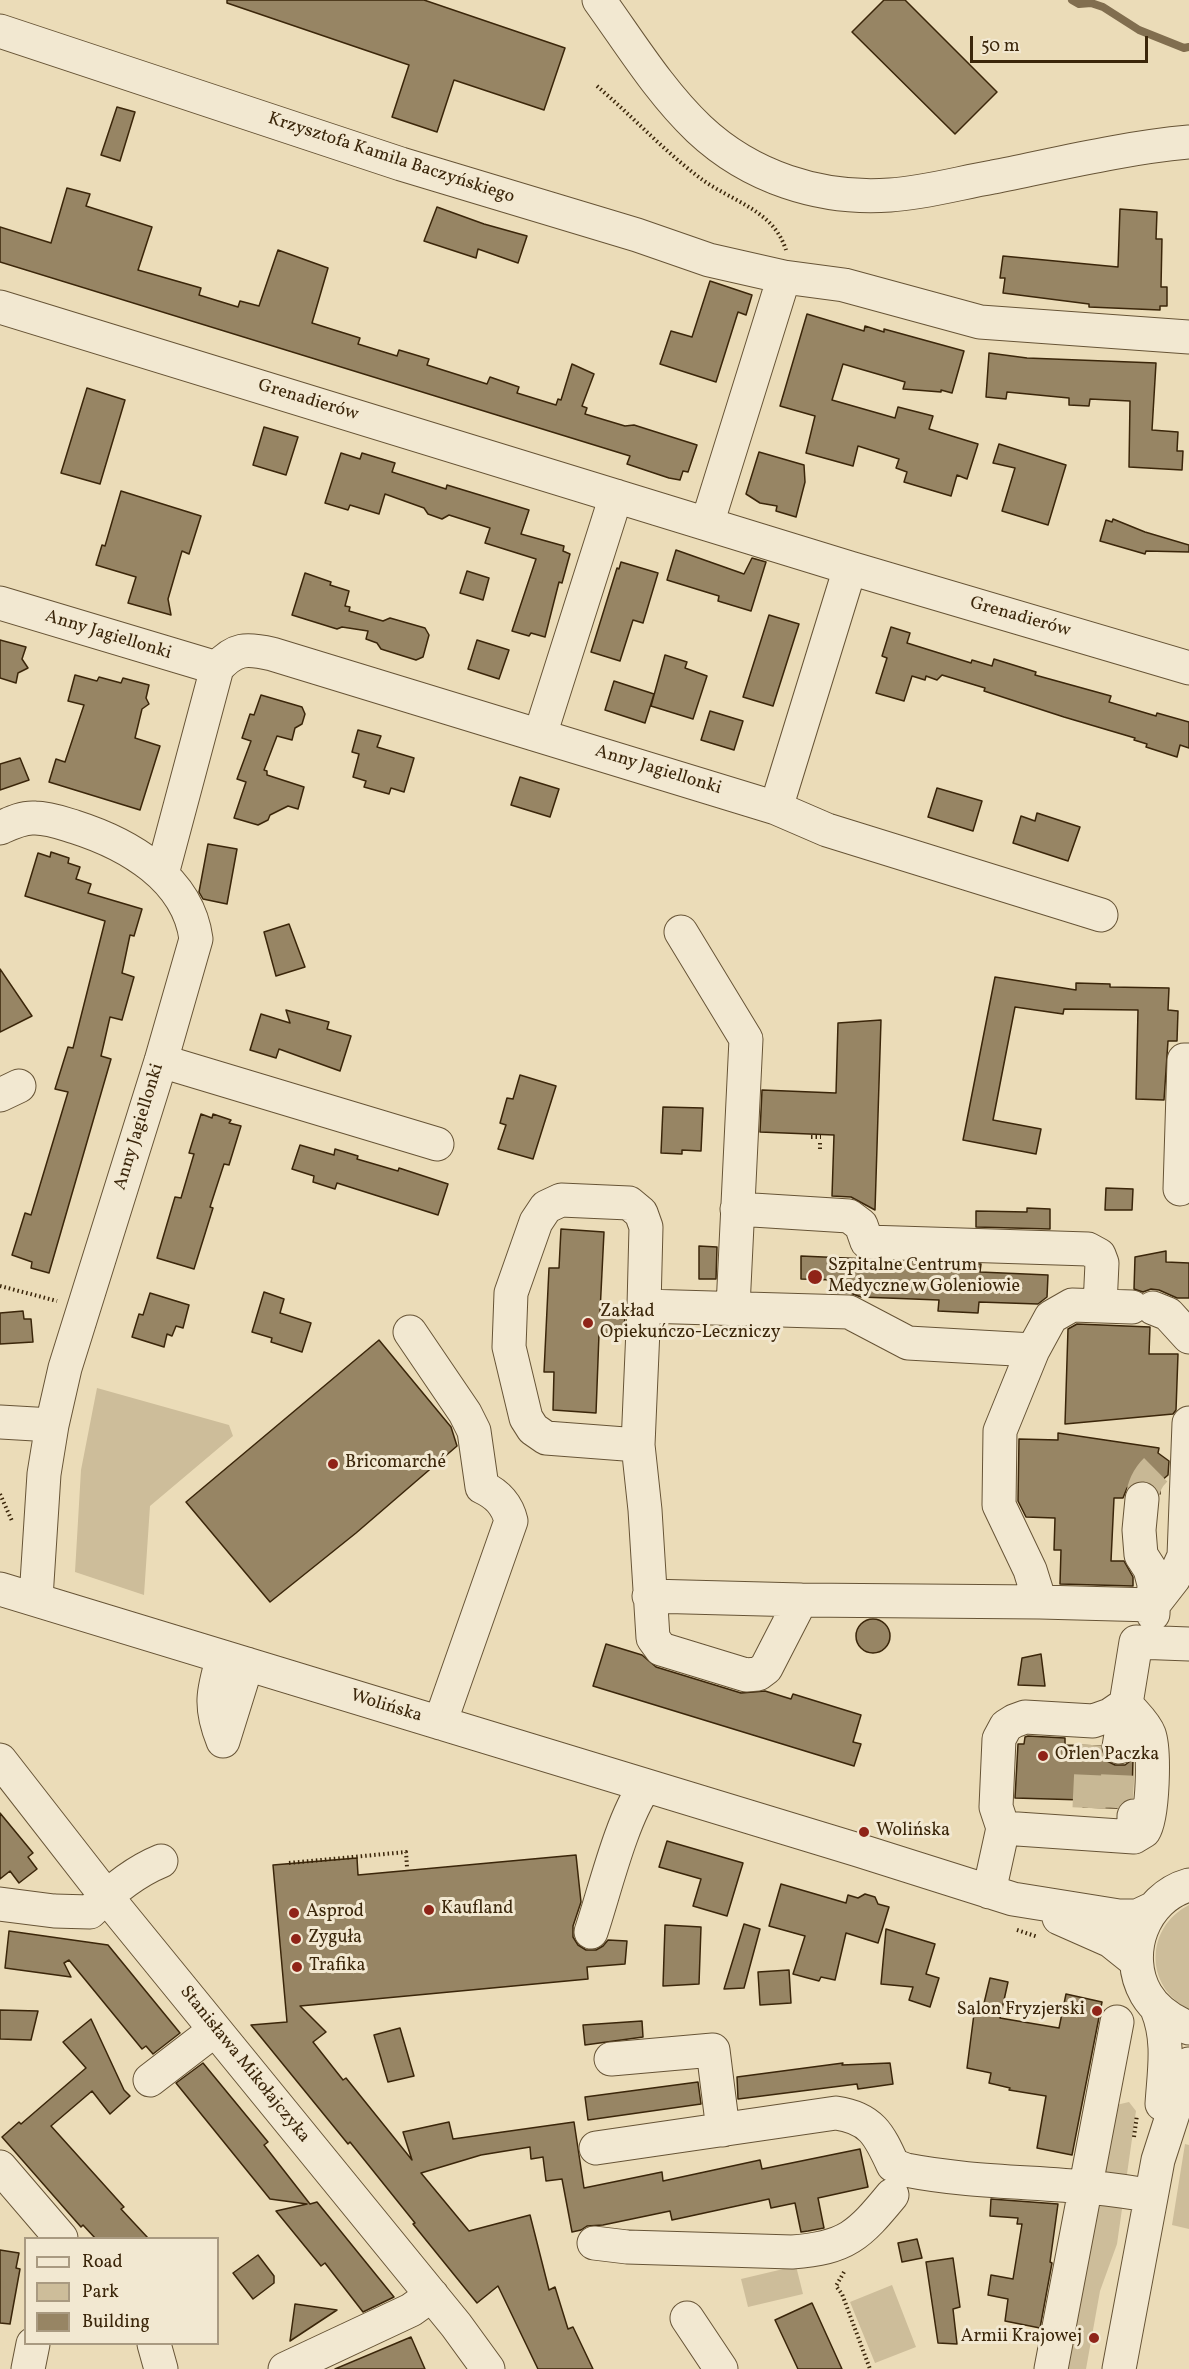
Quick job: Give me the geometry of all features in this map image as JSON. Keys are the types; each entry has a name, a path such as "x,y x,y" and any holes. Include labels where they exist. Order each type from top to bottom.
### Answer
{"street":[{"path":"599,0 675,104 699,129 752,167 802,187 845,195 892,195 1131,150 1189,142"},
{"name":"Krzysztofa Kamila Baczyńskiego","path":"0,31 401,164 637,235 709,260 784,277 844,285 980,322 1189,337"},
{"path":"707,524 784,277"},
{"name":"Grenadierów","path":"0,307 850,568 1189,668"},
{"path":"540,735 616,496"},
{"path":"776,808 850,568"},
{"name":"Anny Jagiellonki","path":"0,603 217,668 225,659 238,651 253,650 776,808 827,830 1101,915"},
{"path":"162,874 217,668"},
{"name":"Anny Jagiellonki","path":"0,828 21,819 49,819 114,842 137,854 162,874 186,908 194,922 196,939 161,1061 65,1368 44,1474 36,1598"},
{"path":"681,932 746,1039 733,1307"},
{"path":"1180,1189 1184,1060 1189,1060"},
{"path":"161,1061 437,1144"},
{"path":"638,1445 546,1438 533,1429 526,1418 509,1347 511,1293 536,1222 546,1207 561,1200 629,1203 641,1213 646,1227 638,1445 645,1510 653,1638 661,1649 746,1675 758,1674 766,1668 801,1600"},
{"path":"736,1209 849,1216 861,1225 867,1242 1088,1249 1098,1255 1102,1263 1100,1305"},
{"path":"1040,1602 1030,1570 999,1505 1000,1431 1033,1350 1051,1317 1072,1305 1142,1308 1168,1314 1189,1337"},
{"path":"644,1306 849,1312 908,1343 1033,1350"},
{"path":"410,1332 465,1413 474,1431 482,1487 499,1498 509,1513 511,1521 440,1723"},
{"path":"0,1422 52,1425"},
{"path":"1153,1605 1174,1578 1184,1556 1181,1443"},
{"path":"1142,1499 1140,1546 1141,1555 1150,1569 1154,1584 1156,1642"},
{"name":"Wolińska","path":"0,1589 36,1598 645,1786 1111,1941 1136,1961"},
{"path":"649,1596 1153,1605"},
{"path":"1118,1731 1136,1642 1189,1644"},
{"path":"1003,1828 1112,1822 1144,1831 1147,1827 1151,1805 1152,1747 1149,1732 1118,1731 1025,1717 1014,1720 1006,1726 999,1739 996,1807 1003,1828 1006,1907"},
{"name":"Stanisława Mikołajczyka","path":"0,1760 106,1896 432,2295 488,2369"},
{"path":"591,1932 621,1838 636,1798 645,1786"},
{"path":"0,1904 54,1911 90,1912 106,1896 143,1868 161,1861"},
{"path":"1158,2160 1166,2040 1164,2024 1143,1987 1136,1961 1140,1934 1152,1910 1167,1895 1188,1883"},
{"name":"Wolińska","path":"1006,1907 1119,1916 1137,1916 1152,1910"},
{"path":"1157,2009 1172,2020 1189,2028"},
{"path":"1051,2369 1117,2022"},
{"path":"150,2080 215,2030"},
{"path":"611,2059 713,2050 723,2130"},
{"path":"1119,2369 1158,2160 1189,2064"},
{"path":"596,2148 836,2114 852,2116 866,2122 877,2134 893,2180 895,2230"},
{"path":"0,2167 53,2236"},
{"path":"594,2243 649,2248 815,2251 836,2245 862,2230 893,2180 918,2172 1072,2187 1102,2187 1151,2196"},
{"path":"300,2366 411,2310 432,2295"},
{"path":"687,2318 721,2369"},
{"path":"28,2369 33,2345"},
{"path":"155,2345 161,2369"}],"path":[{"path":"597,86 702,179 754,209 777,230 786,248 784,277"},
{"path":"811,1137 820,1139 820,1149"},
{"path":"0,1286 84,1309"},
{"path":"289,1863 406,1852 407,1867"},
{"path":"1006,1907 1047,1940"},
{"path":"849,2265 836,2286 842,2294 870,2369"}],"green space":[{"path":"97,1388 229,1425 233,1436 150,1506 144,1595 75,1572 81,1470"},
{"path":"1189,1905 1189,2009 1174,1999 1164,1987 1158,1972 1156,1957 1158,1942 1164,1927"},
{"path":"1129,2102 1136,2111 1117,2244 1100,2291 1086,2369 1060,2369 1112,2106"},
{"path":"1185,2144 1189,2145 1189,2229 1172,2225"},
{"path":"796,2266 803,2294 748,2307 741,2279"},
{"path":"892,2285 916,2347 875,2363 850,2302"}],"building":[{"path":"227,0 424,0 565,48 544,110 454,80 437,132 392,117 409,65 227,3"},
{"path":"884,0 905,0 997,92 955,134 852,32"},
{"path":"117,107 135,112 120,161 101,155"},
{"path":"67,188 90,194 86,206 152,227 138,270 201,288 199,295 238,307 240,301 259,306 278,250 328,268 312,323 360,338 358,344 397,356 399,350 429,359 427,365 487,384 490,377 519,387 517,393 556,405 558,399 561,400 572,364 594,374 582,406 587,408 585,414 625,426 634,425 697,445 688,472 683,471 680,480 669,478 627,464 630,456 0,262 0,227 51,243"},
{"path":"437,207 527,236 518,263 478,249 476,258 424,241"},
{"path":"1120,209 1157,212 1156,239 1162,239 1161,287 1167,287 1167,306 1160,306 1160,310 1089,307 1089,304 1003,293 1005,278 1000,278 1003,256 1118,267"},
{"path":"710,281 752,295 746,315 738,312 716,382 660,364 671,331 692,337"},
{"path":"807,314 864,331 865,326 884,332 884,329 964,351 952,393 941,390 941,392 903,389 905,382 843,364 832,400 895,418 898,407 933,416 929,429 978,444 967,479 957,475 951,496 904,482 907,472 896,468 899,459 858,446 853,466 806,453 815,416 780,406"},
{"path":"989,353 1027,358 1156,363 1152,430 1178,432 1177,451 1183,451 1182,470 1129,467 1130,401 1090,399 1089,406 1069,405 1069,398 1007,392 1006,399 986,397"},
{"path":"87,388 125,400 100,484 61,473"},
{"path":"264,427 298,437 286,475 253,465"},
{"path":"999,444 1066,465 1048,525 1002,511 1015,468 993,463"},
{"path":"759,452 804,465 805,482 796,517 776,511 777,506 760,503 746,494"},
{"path":"341,453 360,459 362,453 395,463 392,472 446,489 447,485 529,510 521,534 564,546 563,551 570,554 562,583 559,582 545,637 531,633 529,636 512,631 536,559 485,543 490,528 449,515 442,519 428,514 424,508 385,494 379,514 350,505 348,510 325,503"},
{"path":"121,491 201,516 189,554 182,551 168,599 171,615 128,603 136,577 96,565 102,545 105,546"},
{"path":"1113,519 1145,532 1189,545 1189,552 1146,551 1145,554 1100,541 1106,520 1112,522"},
{"path":"676,550 744,574 752,558 766,562 751,611 718,601 719,596 667,580"},
{"path":"621,562 658,573 643,623 633,620 620,661 591,652 617,568 619,569"},
{"path":"467,571 489,578 483,600 460,593"},
{"path":"305,573 349,591 345,606 350,607 349,611 383,621 390,618 425,628 429,635 423,657 416,660 381,649 377,643 366,639 368,631 342,627 337,629 292,615"},
{"path":"769,615 799,624 773,706 743,697"},
{"path":"891,627 910,633 907,643 971,663 972,660 992,666 994,659 1036,672 1035,675 1111,696 1109,702 1156,716 1157,713 1189,722 1189,748 1180,745 1177,757 1146,747 1147,744 1134,740 1135,738 984,691 985,688 942,675 937,680 926,676 925,680 912,676 904,701 876,693 887,658 882,656"},
{"path":"0,640 26,647 22,659 28,668 18,673 16,683 0,678"},
{"path":"477,640 509,650 499,679 468,669"},
{"path":"665,655 687,662 685,668 707,676 693,719 651,706"},
{"path":"75,675 97,681 99,677 121,683 123,678 149,685 146,698 149,704 142,709 135,738 160,746 140,810 49,782 56,759 65,762 84,705 68,701"},
{"path":"614,681 654,694 645,723 605,710"},
{"path":"261,695 302,707 305,714 302,724 295,728 292,740 277,736 264,770 267,771 267,775 304,787 298,809 288,806 270,815 268,820 258,825 234,818 246,782 237,779 251,741 242,738 250,714 254,715"},
{"path":"710,711 743,721 734,750 701,740"},
{"path":"358,730 381,736 377,747 414,758 404,792 391,788 389,794 364,787 366,781 353,777 359,754 352,752"},
{"path":"20,758 29,780 0,790 0,764"},
{"path":"520,777 559,789 550,817 511,805"},
{"path":"937,788 982,801 973,831 928,817"},
{"path":"1037,813 1080,827 1068,861 1013,843 1021,816 1035,821"},
{"path":"208,844 237,849 227,904 203,899 199,892"},
{"path":"51,852 69,858 68,863 80,867 76,879 91,884 88,893 142,909 134,936 130,935 122,973 134,977 122,1020 110,1017 101,1056 111,1059 49,1273 31,1268 32,1262 12,1255 25,1213 31,1215 68,1092 55,1089 68,1047 73,1048 105,921 25,896 38,853 50,857"},
{"path":"289,924 305,967 276,976 264,932"},
{"path":"0,969 32,1016 0,1032"},
{"path":"995,977 1076,990 1076,983 1110,984 1110,987 1169,988 1168,1010 1178,1011 1177,1041 1168,1041 1164,1100 1136,1099 1138,1010 1064,1009 1063,1014 1015,1007 993,1120 1041,1129 1036,1154 963,1140"},
{"path":"286,1010 329,1022 327,1029 351,1036 340,1071 279,1049 276,1058 250,1050 261,1014 290,1023"},
{"path":"881,1020 875,1210 851,1197 832,1196 834,1135 760,1132 762,1090 836,1093 838,1023"},
{"path":"520,1075 556,1086 533,1159 498,1149 506,1125 500,1123 507,1098 513,1099"},
{"path":"663,1107 703,1108 701,1151 682,1150 682,1154 661,1153"},
{"path":"201,1114 212,1118 213,1114 231,1120 229,1123 241,1126 229,1165 224,1164 194,1269 157,1258 175,1197 181,1198 194,1154 189,1153"},
{"path":"300,1145 334,1155 335,1149 358,1156 357,1159 398,1171 399,1168 448,1184 438,1215 337,1183 335,1189 313,1182 314,1176 292,1169"},
{"path":"1106,1188 1133,1189 1132,1210 1105,1210"},
{"path":"1027,1208 1050,1209 1050,1229 976,1227 976,1211 1027,1212"},
{"name":"Zakład Opiekuńczo-Leczniczy","path":"561,1229 604,1232 600,1312 625,1315 624,1331 599,1334 596,1413 553,1410 554,1372 544,1372 549,1268 559,1268"},
{"path":"699,1246 717,1247 716,1279 699,1279"},
{"path":"1166,1251 1166,1262 1189,1263 1189,1298 1177,1298 1159,1290 1151,1289 1143,1292 1134,1289 1135,1257"},
{"path":"801,1256 981,1264 980,1272 1048,1275 1047,1297 1038,1304 979,1302 978,1313 938,1311 939,1300 861,1297 850,1293 836,1293 836,1280 801,1279"},
{"path":"264,1292 284,1299 280,1313 311,1323 302,1352 271,1342 272,1338 252,1332"},
{"path":"150,1293 189,1305 183,1328 176,1326 172,1336 167,1334 164,1347 132,1337 139,1314 143,1315"},
{"path":"23,1311 24,1319 31,1319 33,1342 0,1344 0,1313"},
{"path":"1077,1324 1150,1327 1149,1354 1178,1354 1176,1410 1173,1414 1065,1424 1068,1329"},
{"name":"Bricomarché","path":"379,1340 451,1427 457,1446 356,1533 270,1602 186,1502"},
{"path":"1058,1433 1159,1448 1158,1453 1169,1461 1168,1475 1160,1482 1160,1494 1153,1484 1143,1480 1134,1482 1127,1488 1123,1498 1114,1498 1111,1561 1124,1561 1133,1577 1133,1586 1060,1584 1061,1550 1054,1550 1055,1518 1026,1517 1018,1501 1019,1439 1058,1440"},
{"path":"873,1619 885,1624 890,1636 885,1648 873,1653 861,1648 856,1636 861,1624"},
{"path":"606,1644 642,1655 656,1667 741,1693 765,1691 791,1699 793,1694 861,1715 853,1742 861,1744 854,1766 593,1686"},
{"path":"1041,1654 1045,1686 1018,1685 1022,1658"},
{"path":"1025,1737 1065,1738 1065,1745 1101,1746 1102,1754 1107,1761 1115,1765 1125,1765 1133,1759 1132,1798 1124,1800 1117,1808 1083,1807 1083,1800 1015,1798 1018,1744 1024,1744"},
{"path":"0,1813 33,1853 28,1857 37,1869 19,1883 10,1871 0,1879"},
{"path":"667,1841 743,1863 727,1916 693,1906 701,1879 659,1867"},
{"path":"576,1855 581,1902 573,1926 573,1937 578,1945 586,1950 596,1950 608,1940 627,1941 625,1964 587,1967 588,1979 300,2006 326,2032 313,2042 343,2080 346,2078 412,2160 403,2132 449,2122 453,2139 574,2122 584,2188 662,2172 663,2181 760,2160 762,2169 860,2149 868,2187 818,2198 824,2228 808,2231 801,2232 795,2203 771,2208 769,2199 672,2220 670,2211 603,2225 587,2226 572,2232 562,2179 546,2181 543,2157 531,2159 530,2147 481,2155 421,2173 469,2231 530,2215 549,2290 555,2287 568,2329 573,2327 593,2369 538,2369 498,2286 477,2303 350,2142 348,2144 251,2025 287,2022 273,1865 357,1858 358,1875"},
{"path":"781,1884 846,1903 848,1895 858,1898 865,1894 875,1897 878,1904 889,1907 878,1943 846,1933 835,1980 821,1977 819,1981 793,1974 805,1936 769,1926"},
{"path":"744,1924 760,1929 744,1988 724,1989"},
{"path":"665,1925 701,1927 699,1984 663,1986"},
{"path":"886,1929 935,1944 926,1974 939,1978 930,2007 909,2000 913,1987 881,1984"},
{"path":"9,1931 108,1945 180,2033 153,2054 146,2046 142,2049 69,1960 64,1963 71,1977 5,1968"},
{"path":"789,1970 791,2003 760,2005 758,1972"},
{"path":"990,1978 1008,1982 1000,2018 1059,2028 1066,1994 1102,2002 1072,2155 1037,2148 1046,2096 1009,2090 1010,2088 989,2083 991,2073 967,2068 974,2014 981,2016"},
{"path":"0,2010 38,2011 31,2040 0,2039"},
{"path":"91,2019 124,2090 130,2096 110,2114 92,2091 51,2126 124,2207 121,2209 147,2237 94,2237 83,2225 81,2227 2,2137 19,2122 21,2124 86,2068 63,2042"},
{"path":"642,2021 643,2037 585,2045 583,2025"},
{"path":"400,2028 414,2076 388,2082 374,2035"},
{"path":"203,2063 268,2142 264,2145 310,2204 317,2202 394,2297 363,2312 325,2263 321,2266 276,2211 307,2204 270,2199 176,2083"},
{"path":"843,2063 842,2065 890,2063 893,2084 858,2089 857,2084 738,2099 737,2077"},
{"path":"698,2082 701,2104 588,2120 585,2097"},
{"path":"991,2199 1058,2204 1050,2262 1052,2263 1040,2328 1005,2321 1008,2299 988,2295 991,2275 1013,2279 1022,2224 1017,2224 1018,2218 990,2216"},
{"path":"917,2239 922,2258 902,2262 898,2243"},
{"path":"0,2250 19,2253 16,2268 20,2269 10,2324 0,2323"},
{"path":"258,2255 274,2276 274,2283 253,2299 233,2273"},
{"path":"953,2258 960,2307 953,2309 957,2344 938,2343 926,2262"},
{"path":"812,2303 842,2369 798,2369 775,2320"},
{"path":"295,2304 337,2310 290,2341"},
{"path":"411,2337 425,2369 335,2369"}],"waterway":[{"path":"1072,0 1079,4 1091,3 1103,7 1139,30 1184,48 1189,47"}],"tunnel":[{"path":"1142,1499 1150,1477 1167,1460"},
{"path":"1089,1808 1092,1745"},
{"path":"1116,1808 1119,1747"}],"place":[{"name":"Szpitalne Centrum Medyczne w Goleniowie","path":"815,1277"},
{"name":"Zakład Opiekuńczo-Leczniczy","path":"588,1323"},
{"name":"Bricomarché","path":"333,1464"},
{"name":"Orlen Paczka","path":"1043,1756"},
{"name":"Wolińska","path":"864,1832"},
{"name":"Kaufland","path":"429,1910"},
{"name":"Asprod","path":"294,1913"},
{"name":"Zyguła","path":"296,1939"},
{"name":"Trafika","path":"297,1967"},
{"name":"Salon Fryzjerski","path":"1097,2011"},
{"name":"Armii Krajowej","path":"1094,2338"}]}
